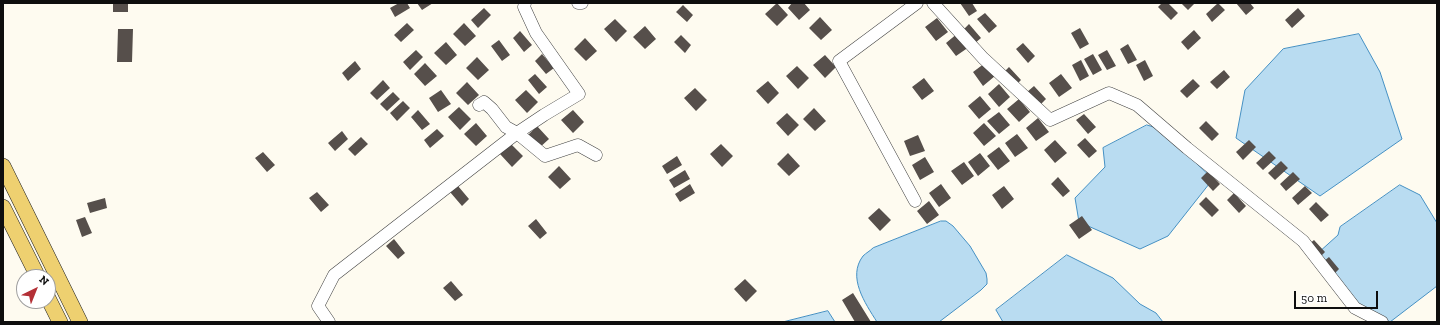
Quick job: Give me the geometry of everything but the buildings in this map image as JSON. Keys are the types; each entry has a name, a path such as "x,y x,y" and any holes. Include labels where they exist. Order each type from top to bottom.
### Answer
{"main road":[{"path":"3,166 80,322"},
{"path":"3,207 34,269"},
{"path":"54,309 60,322"}],"street":[{"path":"329,322 318,306 334,274 518,133 544,115 580,94 536,32 524,7 525,3"},
{"path":"915,202 839,61 917,3"},
{"path":"933,3 984,58 1050,120 1109,93 1137,105 1187,148 1303,241 1355,308 1382,322"},
{"path":"479,105 484,102 492,109 506,127 518,133 545,156 578,145 596,155"}],"water":[{"path":"1359,34 1380,72 1402,139 1320,196 1236,138 1245,90 1283,49"},
{"path":"1147,125 1160,129 1213,179 1168,236 1140,249 1079,222 1075,198 1105,167 1103,148"},
{"path":"1400,185 1420,195 1437,223 1437,286 1390,322 1361,306 1318,253 1338,235 1340,227"},
{"path":"941,221 946,221 953,226 970,246 986,273 987,284 939,322 877,322 863,298 857,281 857,272 863,256 873,248"},
{"path":"1067,255 1113,278 1140,304 1156,313 1163,322 1003,322 996,310"},
{"path":"828,311 835,322 783,322"}]}
